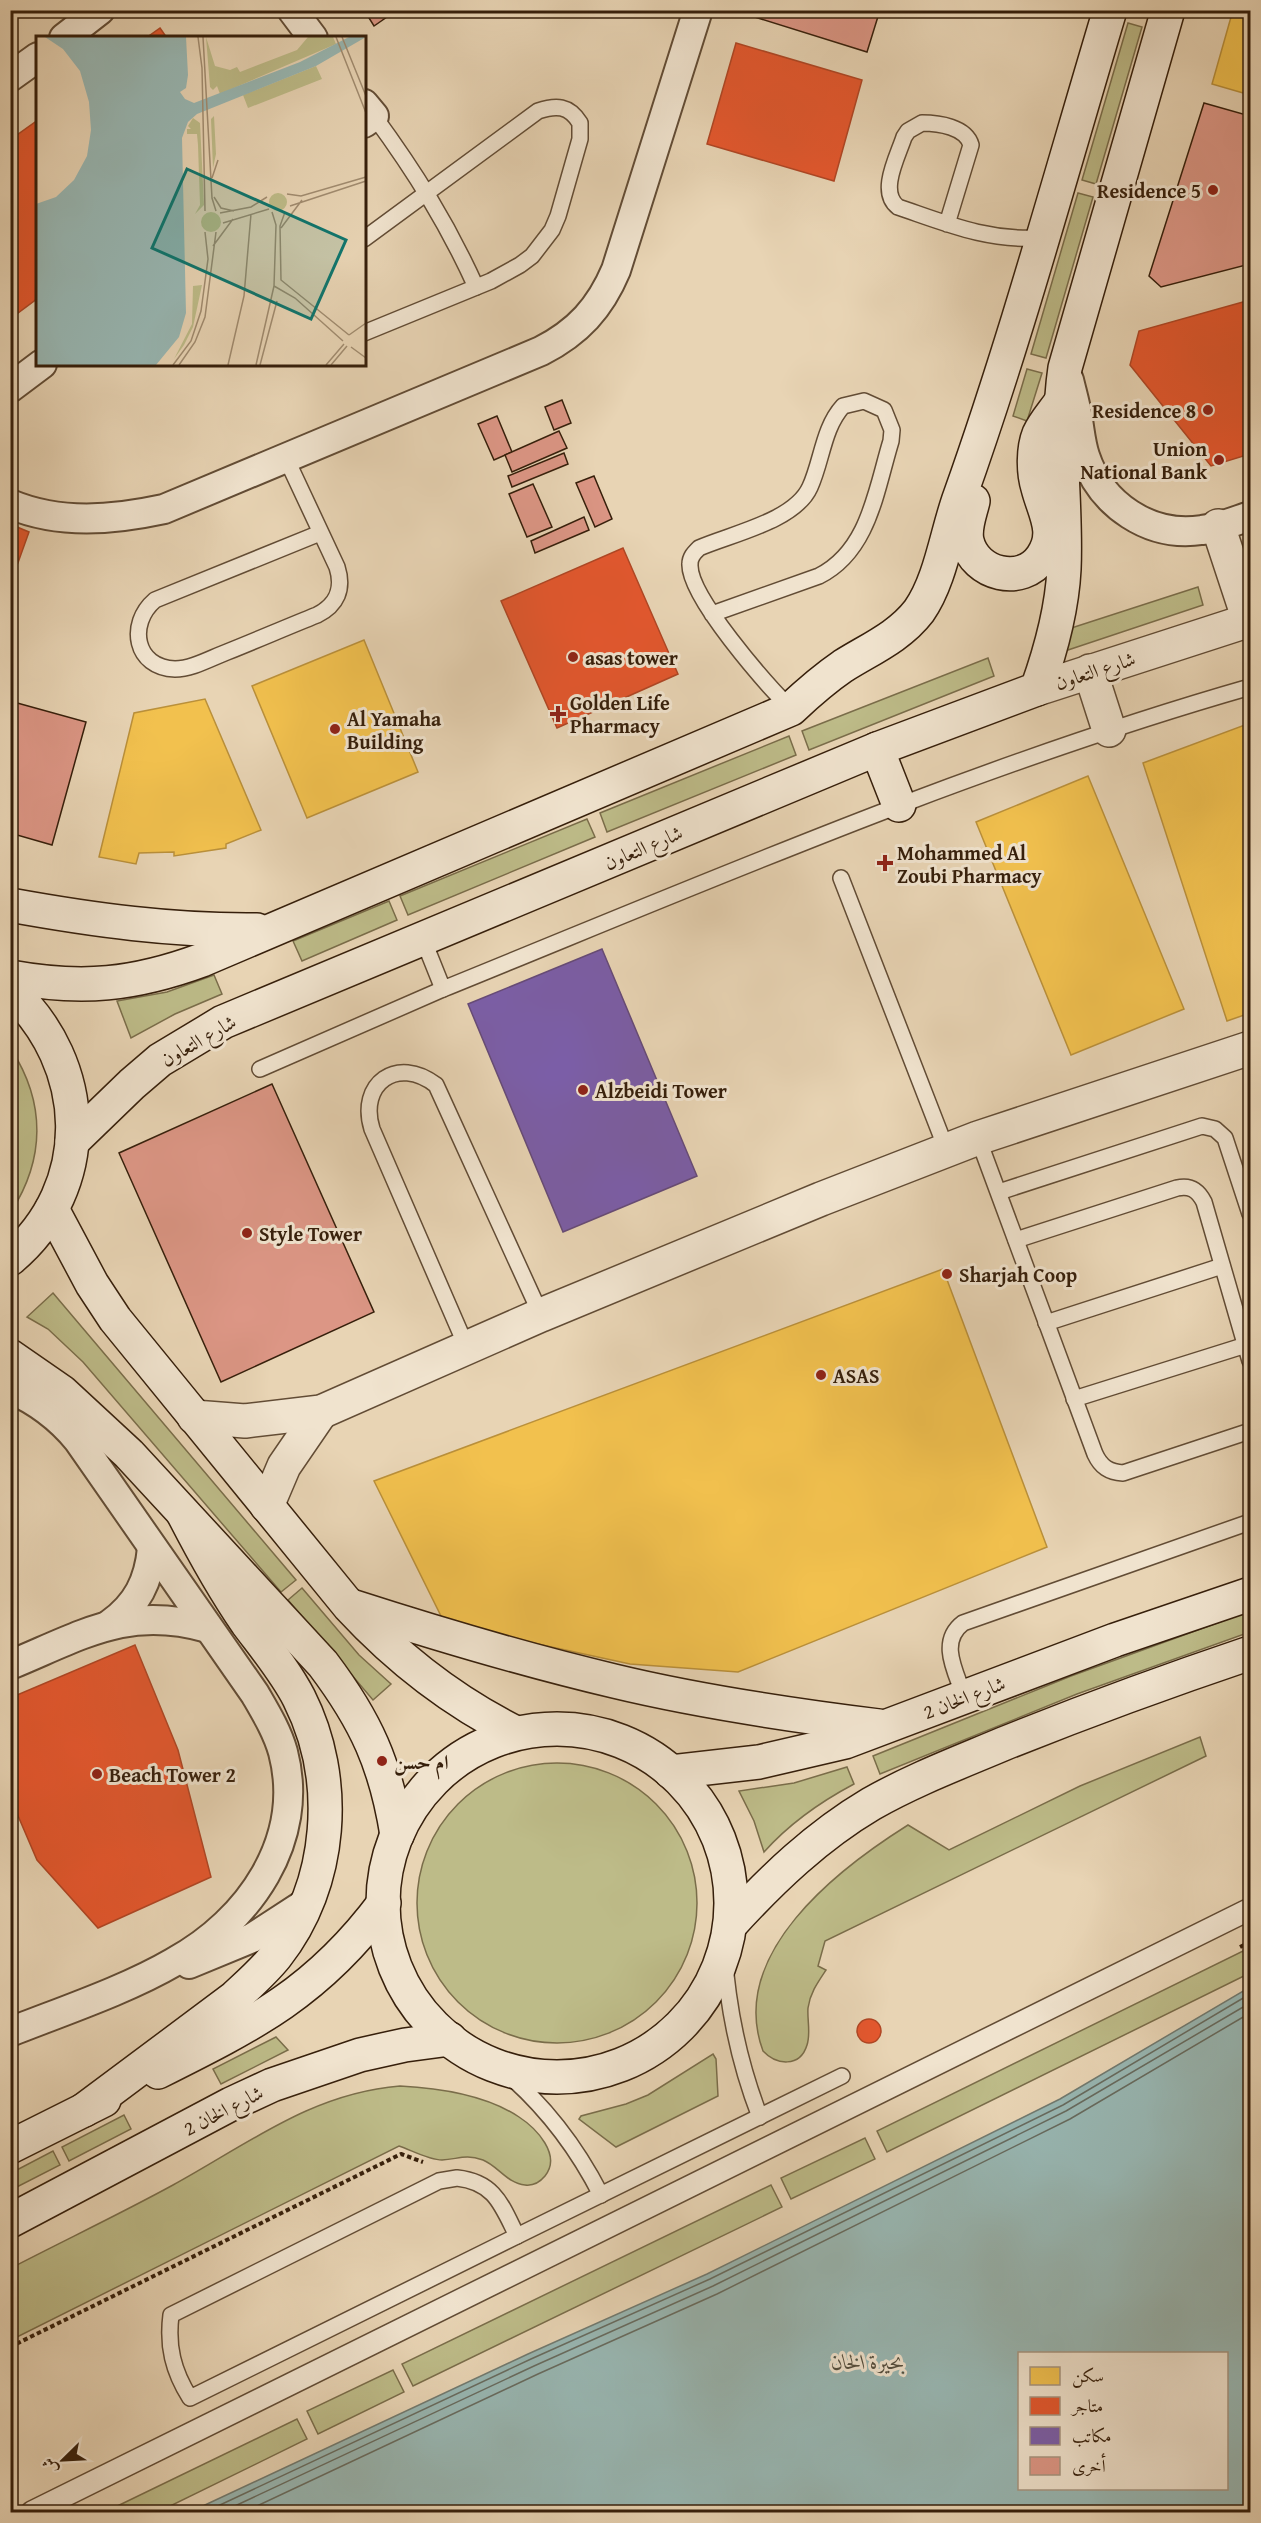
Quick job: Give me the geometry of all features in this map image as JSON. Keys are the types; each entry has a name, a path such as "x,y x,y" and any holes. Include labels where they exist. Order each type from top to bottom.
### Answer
{"main road":[{"path":"10,977 37,982 123,983 164,974 202,960 791,709 843,666 900,632 921,608 934,579 959,499 989,417 1110,10"},
{"path":"1037,689 1054,635 1064,569 1060,403 1065,368 1168,10"},
{"path":"989,417 981,474 966,529 967,542 980,564 1003,574 1017,573 1031,568 1042,558 1048,546 1051,532 1050,519 1038,488 1035,451 1039,434 1060,403"},
{"path":"1232,544 1250,620"},
{"name":"شارع التعاون","path":"72,1142 160,1060 224,1022 877,748 1037,689 1250,620"},
{"path":"1090,671 1109,730"},
{"path":"877,748 899,805"},
{"path":"10,905 118,923 169,928 271,930"},
{"path":"10,990 41,1024 54,1045 64,1068 73,1117 72,1142 62,1188 38,1231 10,1259"},
{"path":"194,1416 245,1421 321,1412 726,1237 947,1150 1251,1048"},
{"path":"52,1209 92,1284 115,1319 349,1606 378,1637 443,1691 479,1714 516,1733"},
{"path":"10,1356 62,1392 96,1422 324,1664 365,1727 381,1762 392,1798 398,1834"},
{"path":"267,1506 284,1466 321,1412"},
{"path":"84,2110 234,1998 256,1978 276,1956 293,1930 306,1903 319,1865 326,1815 320,1754 311,1725 293,1689 229,1594 183,1512"},
{"name":"شارع الخان 2","path":"671,1772 715,1768 802,1754 887,1727 963,1696 1251,1594"},
{"path":"349,1606 527,1660 616,1682 785,1714 887,1727"},
{"path":"727,1938 761,1890 804,1851 870,1804 911,1783 1072,1717 1251,1653"},
{"path":"544,1729 571,1729 598,1734 649,1755 691,1792 719,1841 727,1868 731,1896 727,1938 715,1977 703,1999 669,2037 632,2060 600,2072 575,2076 524,2074 499,2067 474,2055 450,2039 431,2021 401,1978 391,1954 384,1903 390,1856 408,1814 436,1778 473,1750 516,1733 544,1729"},
{"path":"13,2145 240,2031 274,2011 334,1962 361,1933 384,1903"},
{"name":"شارع الخان 2","path":"10,2221 231,2104 272,2085 315,2068 360,2055 405,2045 450,2039"}],"street":[{"path":"67,36 100,10"},
{"path":"292,10 312,36"},
{"path":"10,504 54,516 91,520 128,517 164,509 541,351 571,333 595,310 616,270 698,10"},
{"path":"10,77 36,58"},
{"path":"10,388 39,366"},
{"path":"1065,368 1084,454 1094,477 1109,498 1136,519 1160,528 1185,531 1232,544 1251,516"},
{"path":"10,1389 46,1408 64,1423 255,1694 272,1722 283,1752 288,1784 286,1815 279,1846 266,1875 248,1902 201,1944 175,1962 146,1976 10,2032"},
{"path":"10,1665 110,1624 124,1614 137,1600 150,1566 152,1548"},
{"path":"110,1624 149,1618 169,1619 208,1628"},
{"path":"146,1976 218,1954 252,1938 306,1903"},
{"path":"32,2512 1251,1909"}],"lane":[{"path":"366,238 538,111 558,106 567,109 580,123 580,140 552,230 532,256 520,265 476,287 366,332"},
{"path":"368,114 428,193 454,238 476,287"},
{"path":"947,224 971,145 964,133 922,123 908,130 904,137 888,189 889,195 898,207 947,224 994,237 1042,238"},
{"path":"712,614 819,576 847,556 860,537 891,441 892,430 884,410 864,401 843,406 831,424 810,487 798,503 782,515 704,546 694,552 690,562 690,568 701,594 712,614 757,673 791,709"},
{"path":"286,458 340,576 338,596 325,611 198,663 177,669 156,664 141,649 137,627 146,607 154,600 320,533"},
{"path":"260,1069 443,989 899,805 1109,730 1251,687"},
{"path":"841,878 947,1150"},
{"path":"423,939 443,989"},
{"path":"467,1348 367,1114 370,1098 378,1083 391,1074 407,1072 423,1075 436,1085 542,1315"},
{"path":"999,1192 1202,1126 1215,1129 1225,1138 1251,1214"},
{"path":"978,1138 1074,1399 1098,1461 1103,1467 1116,1472 1130,1471 1251,1431"},
{"path":"1016,1240 1184,1186 1196,1191 1201,1196 1251,1361"},
{"path":"1046,1323 1222,1266"},
{"path":"1074,1399 1246,1345"},
{"path":"963,1696 949,1653 949,1644 956,1628 963,1623 1251,1522"},
{"path":"727,1938 731,2020 738,2053 760,2117"},
{"path":"499,2067 524,2088 568,2138 601,2195"},
{"path":"517,2236 501,2203 487,2188 467,2179 446,2179 171,2315 169,2336 171,2358 176,2372 190,2397 842,2076"}],"path":[{"path":"10,2348 401,2154 438,2166 446,2179"}],"shaded area":[{"path":"1128,23 1142,27 1096,184 1082,180"},
{"path":"1078,193 1093,197 1046,358 1031,354"},
{"path":"1027,369 1042,373 1027,421 1013,416"},
{"path":"1198,587 1203,605 1065,651 1059,632"},
{"path":"988,658 994,676 809,750 802,731"},
{"path":"789,736 796,755 607,832 600,813"},
{"path":"587,819 595,837 408,915 400,896"},
{"path":"389,901 397,920 302,961 293,941"},
{"path":"214,975 222,994 175,1014 131,1038 117,1001 167,992"},
{"path":"11,1049 31,1090 37,1131 30,1172 11,1212"},
{"path":"53,1293 296,1580 281,1592 83,1362 48,1329 27,1317"},
{"path":"302,1588 359,1655 391,1684 373,1700 288,1600"},
{"path":"1250,1611 1250,1632 1077,1694 880,1774 873,1756 1071,1676"},
{"path":"1200,1737 1206,1756 825,1941 818,1966 826,1970 809,2003 809,2036 804,2052 799,2058 787,2062 774,2059 763,2051 756,2015 761,1981 775,1948 796,1918 822,1890 880,1843 908,1825 949,1850 1080,1786"},
{"path":"557,1763 598,1769 635,1787 656,1804 673,1825 691,1862 697,1903 691,1944 673,1981 656,2002 635,2019 598,2037 557,2043 516,2037 479,2019 458,2002 441,1981 423,1944 417,1903 423,1862 441,1825 458,1804 479,1787 516,1769"},
{"path":"847,1767 854,1784 806,1814 764,1852 754,1821 739,1791 794,1783"},
{"path":"1243,1951 1250,1966 1250,1973 887,2152 877,2131"},
{"path":"276,2037 288,2050 221,2084 213,2069"},
{"path":"713,2054 716,2059 718,2096 616,2147 579,2119 581,2116 626,2104 648,2095"},
{"path":"400,2086 462,2094 492,2103 519,2117 533,2128 549,2151 549,2168 545,2176 534,2184 519,2184 513,2182 494,2166 477,2158 437,2160 399,2146 11,2340 11,2268 153,2196 309,2110 368,2091"},
{"path":"124,2115 131,2129 69,2161 62,2147"},
{"path":"865,2138 875,2159 791,2199 781,2178"},
{"path":"53,2151 60,2165 11,2190 11,2173"},
{"path":"771,2185 782,2207 413,2386 402,2364"},
{"path":"393,2370 404,2392 318,2434 307,2411"},
{"path":"297,2419 307,2439 158,2512 105,2512"}],"water":[{"name":"بحيرة الخان","path":"1250,1987 1250,2512 190,2512 528,2354 707,2274 1060,2099"}],"building: سكن":[{"path":"1233,10 1250,10 1250,95 1212,84"},
{"name":"Al Yamaha Building","path":"364,640 418,772 307,818 252,686"},
{"path":"205,699 261,830 226,844 226,848 174,856 174,852 139,853 136,864 99,857 134,713"},
{"path":"1250,723 1250,1013 1227,1021 1143,763"},
{"path":"1088,776 1184,1009 1071,1055 976,822"},
{"name":"ASAS","path":"943,1269 1047,1547 738,1672 630,1664 445,1624 374,1481"}],"building: متاجر":[{"path":"160,28 166,36 149,36"},
{"path":"736,43 862,80 834,181 707,144"},
{"path":"36,121 36,300 10,319 10,140"},
{"name":"Residence 8","path":"1250,300 1250,454 1211,466 1130,365 1139,331"},
{"path":"10,524 29,532 10,585"},
{"path":"623,548 678,674 557,728 501,601"},
{"name":"Beach Tower 2","path":"135,1645 178,1750 211,1877 98,1928 37,1860 10,1797 10,1698"},
{"path":"869,2019 877,2023 881,2031 877,2039 869,2043 861,2039 857,2031 861,2023"}],"building: مكاتب":[{"name":"Alzbeidi Tower","path":"602,949 697,1176 563,1232 468,1004"}],"building: أخرى":[{"path":"364,10 397,10 374,26"},
{"path":"743,10 880,10 867,52 742,13"},
{"name":"Residence 5","path":"1204,103 1250,116 1250,264 1161,287 1149,276"},
{"path":"562,400 571,423 554,430 545,407"},
{"path":"497,416 512,452 494,460 478,424"},
{"path":"559,431 567,448 512,472 505,455"},
{"path":"564,453 568,464 512,487 508,476"},
{"path":"594,476 612,519 595,527 576,483"},
{"path":"533,484 552,527 527,537 509,494"},
{"path":"584,517 589,530 535,553 531,541"},
{"path":"10,701 86,722 52,845 10,833"},
{"name":"Style Tower","path":"272,1084 374,1312 221,1382 119,1153"}],"place":[{"name":"Residence 5","path":"1213,190"},
{"name":"Residence 8","path":"1208,410"},
{"name":"Union National Bank","path":"1219,460"},
{"name":"asas tower","path":"573,657"},
{"name":"Golden Life Pharmacy","path":"558,714"},
{"name":"Al Yamaha Building","path":"335,729"},
{"name":"Mohammed Al Zoubi Pharmacy","path":"885,863"},
{"name":"Alzbeidi Tower","path":"583,1090"},
{"name":"Style Tower","path":"247,1233"},
{"name":"Sharjah Coop","path":"947,1274"},
{"name":"ASAS","path":"821,1375"},
{"name":"ام حسن","path":"382,1761"},
{"name":"Beach Tower 2","path":"97,1774"}]}
